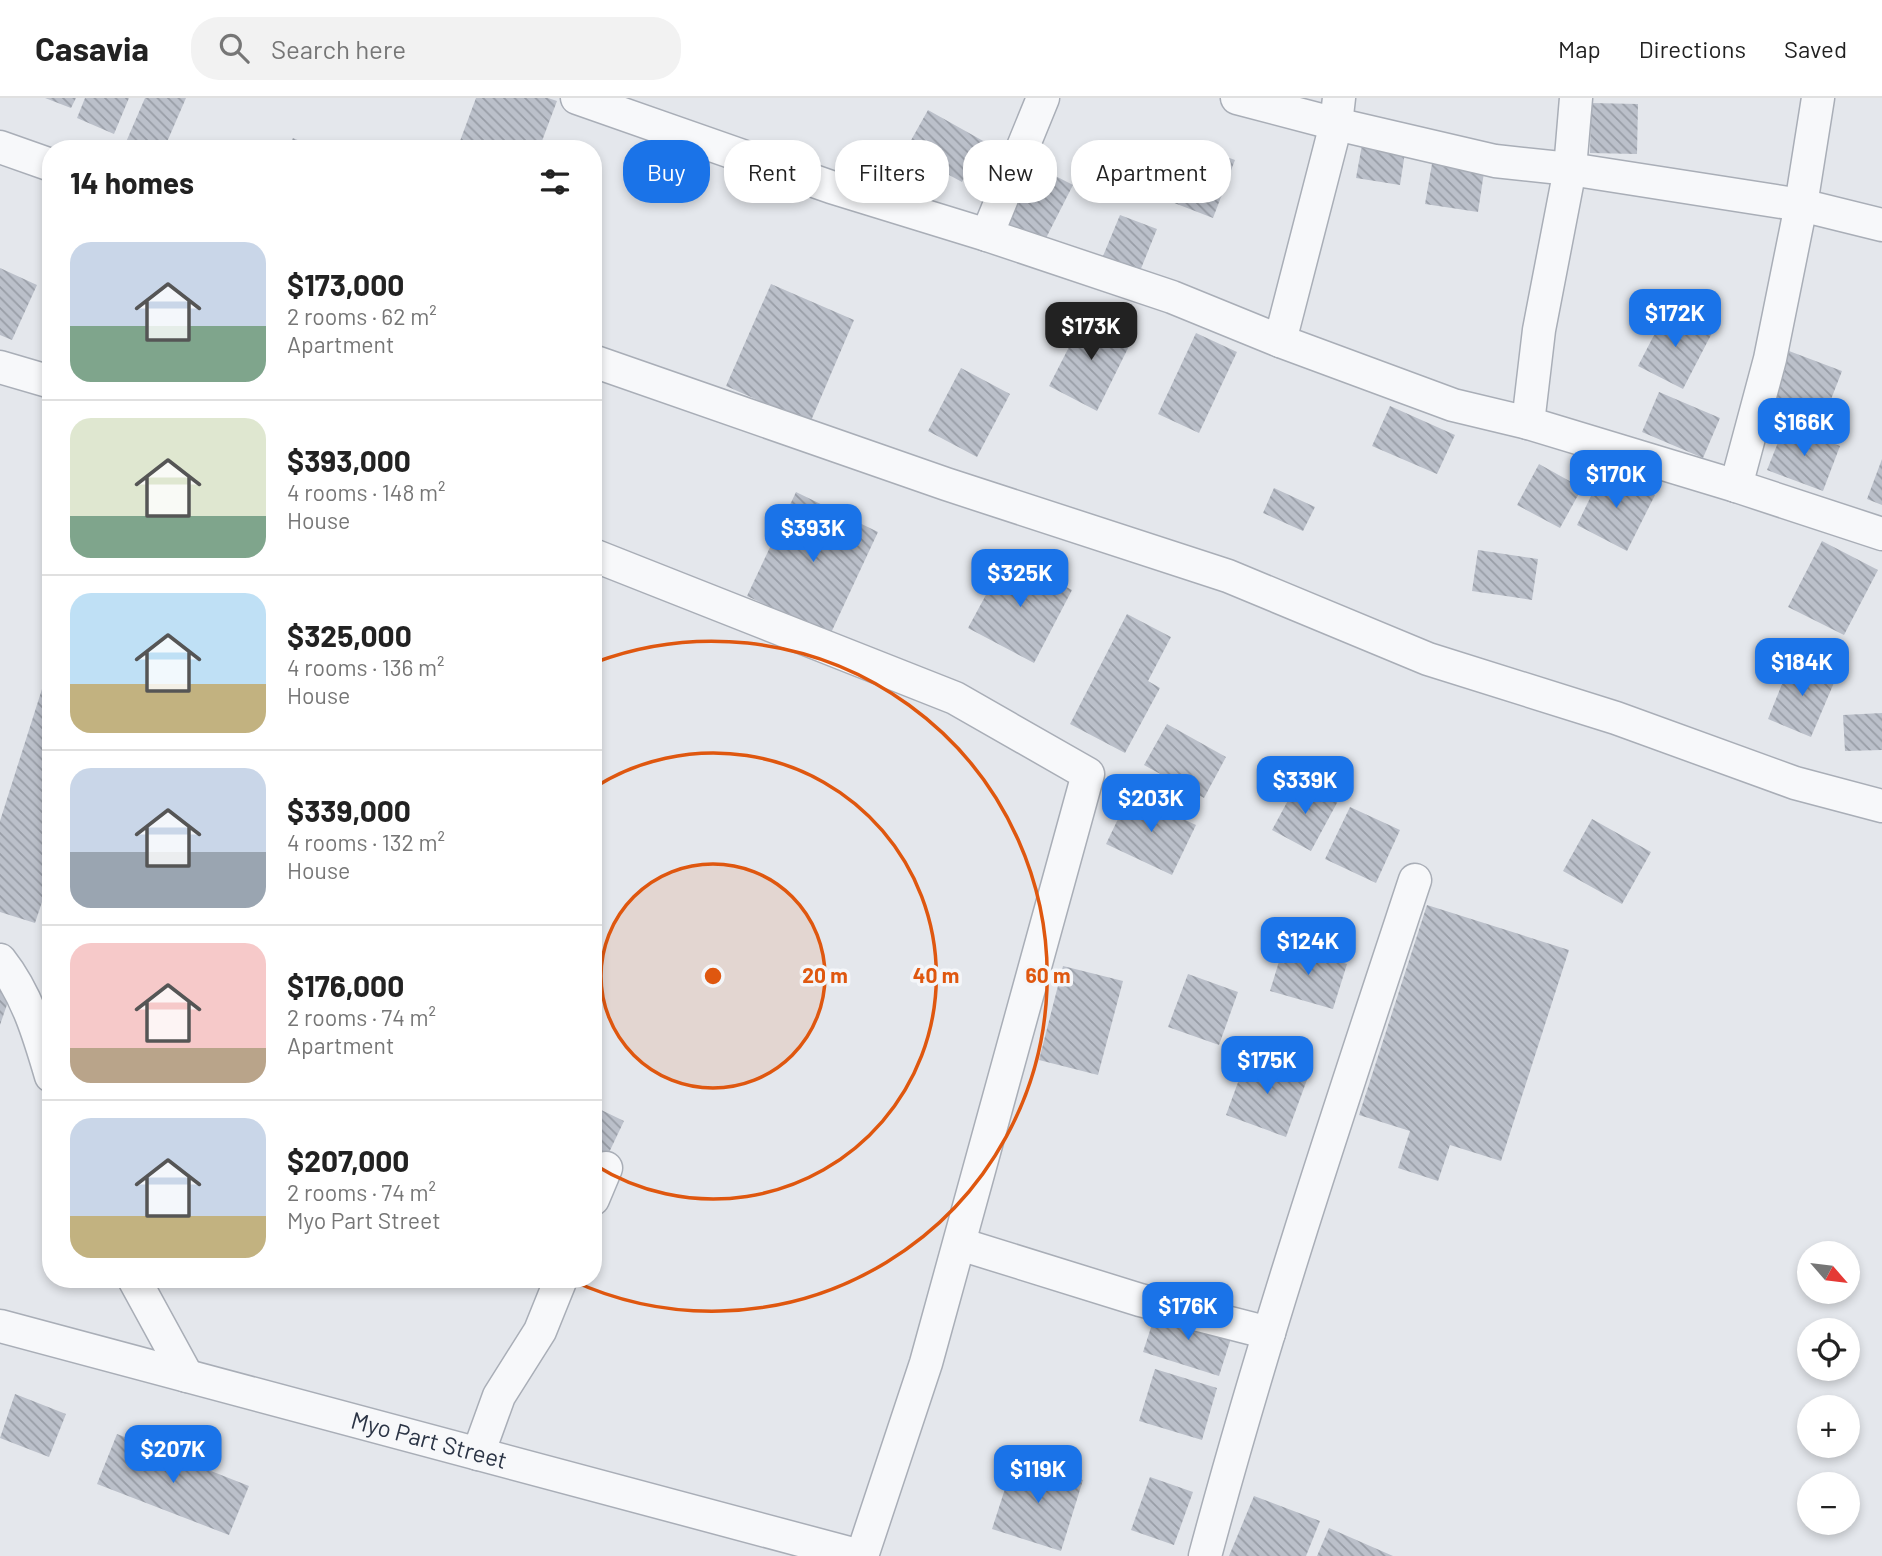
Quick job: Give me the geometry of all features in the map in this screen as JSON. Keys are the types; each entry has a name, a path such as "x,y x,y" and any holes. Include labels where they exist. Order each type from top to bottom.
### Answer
{"street":[{"path":"577,98 831,187 987,235 1172,298 1453,405 1528,423 1736,486 1882,534"},
{"path":"987,235 1043,98"},
{"path":"1237,98 1338,111 1495,161 1570,169 1801,205 1882,225"},
{"path":"1528,423 1539,330 1570,169 1576,98"},
{"path":"1736,486 1770,359 1801,205 1818,98"},
{"path":"1280,341 1338,111"},
{"path":"0,147 42,162"},
{"path":"602,364 983,496 1228,576 1427,659 1616,718 1795,783 1882,806"},
{"path":"0,367 42,379"},
{"path":"602,559 956,698 1088,774 926,1363 861,1556"},
{"path":"1205,1556 1242,1417 1415,880"},
{"path":"0,960 9,971 36,1024 42,1045"},
{"path":"602,1178 606,1168"},
{"path":"960,1244 1140,1300 1269,1333"},
{"path":"139,1288 187,1376"},
{"path":"478,1454 499,1396 540,1331 557,1288"},
{"name":"Myo Part Street","path":"0,1326 861,1556"}],"building":[{"path":"45,98 76,98 71,108"},
{"path":"85,98 129,98 114,134 77,118"},
{"path":"145,98 186,98 168,140 127,140"},
{"path":"476,98 548,98 557,101 542,140 460,140"},
{"path":"1591,103 1638,104 1637,154 1590,153"},
{"path":"928,110 981,140 963,140 962,182 949,175 949,140 911,140"},
{"path":"1363,139 1406,146 1400,185 1356,178"},
{"path":"1433,158 1485,166 1478,212 1425,204"},
{"path":"1057,177 1071,184 1044,242 1005,222 1015,203 1057,203"},
{"path":"1174,203 1219,203 1213,218"},
{"path":"1120,215 1157,229 1140,271 1103,256"},
{"path":"0,268 37,285 12,340 0,335"},
{"path":"771,284 854,320 810,423 726,386"},
{"path":"1667,310 1712,333 1683,389 1638,366"},
{"path":"1086,314 1133,338 1097,411 1049,386"},
{"path":"1196,333 1237,352 1199,433 1158,414"},
{"path":"1789,351 1842,371 1823,420 1769,400"},
{"path":"961,368 1010,394 977,457 928,431"},
{"path":"1659,392 1720,418 1703,458 1642,432"},
{"path":"1390,406 1455,435 1437,474 1372,446"},
{"path":"1785,425 1840,446 1823,491 1767,470"},
{"path":"1882,459 1882,505 1867,499"},
{"path":"1539,464 1582,488 1560,528 1517,505"},
{"path":"1604,469 1655,495 1627,551 1577,525"},
{"path":"1274,488 1315,507 1303,531 1263,513"},
{"path":"796,492 878,532 830,635 747,596"},
{"path":"1822,541 1878,570 1844,635 1788,607"},
{"path":"1478,550 1538,559 1532,600 1472,591"},
{"path":"1007,556 1072,590 1034,663 968,628"},
{"path":"1127,614 1171,637 1148,681 1160,688 1125,753 1070,724"},
{"path":"1792,659 1836,678 1811,737 1768,719"},
{"path":"42,689 42,902 35,923 0,912 0,821"},
{"path":"1882,713 1882,750 1845,751 1843,715"},
{"path":"1167,724 1226,757 1204,798 1144,765"},
{"path":"1299,780 1338,801 1311,851 1272,830"},
{"path":"1130,794 1196,825 1172,875 1106,844"},
{"path":"1350,807 1400,830 1376,883 1325,859"},
{"path":"1592,819 1651,852 1622,904 1563,871"},
{"path":"1427,905 1569,950 1501,1161 1450,1145 1438,1181 1398,1168 1410,1131 1359,1115"},
{"path":"1284,945 1347,964 1333,1009 1270,991"},
{"path":"1063,966 1123,981 1098,1075 1039,1060"},
{"path":"1188,974 1238,992 1219,1045 1168,1027"},
{"path":"0,989 11,993 0,1025"},
{"path":"1248,1055 1308,1077 1286,1137 1226,1115"},
{"path":"602,1110 624,1121 605,1161 602,1160"},
{"path":"1157,1309 1233,1332 1219,1376 1143,1352"},
{"path":"1155,1369 1217,1388 1202,1440 1139,1421"},
{"path":"15,1394 66,1414 49,1457 0,1438"},
{"path":"117,1434 249,1486 229,1535 97,1484"},
{"path":"1015,1458 1083,1480 1061,1551 992,1529"},
{"path":"1150,1477 1193,1492 1174,1545 1131,1530"},
{"path":"1254,1496 1320,1521 1306,1556 1229,1556"},
{"path":"1329,1528 1393,1556 1317,1556"}]}
